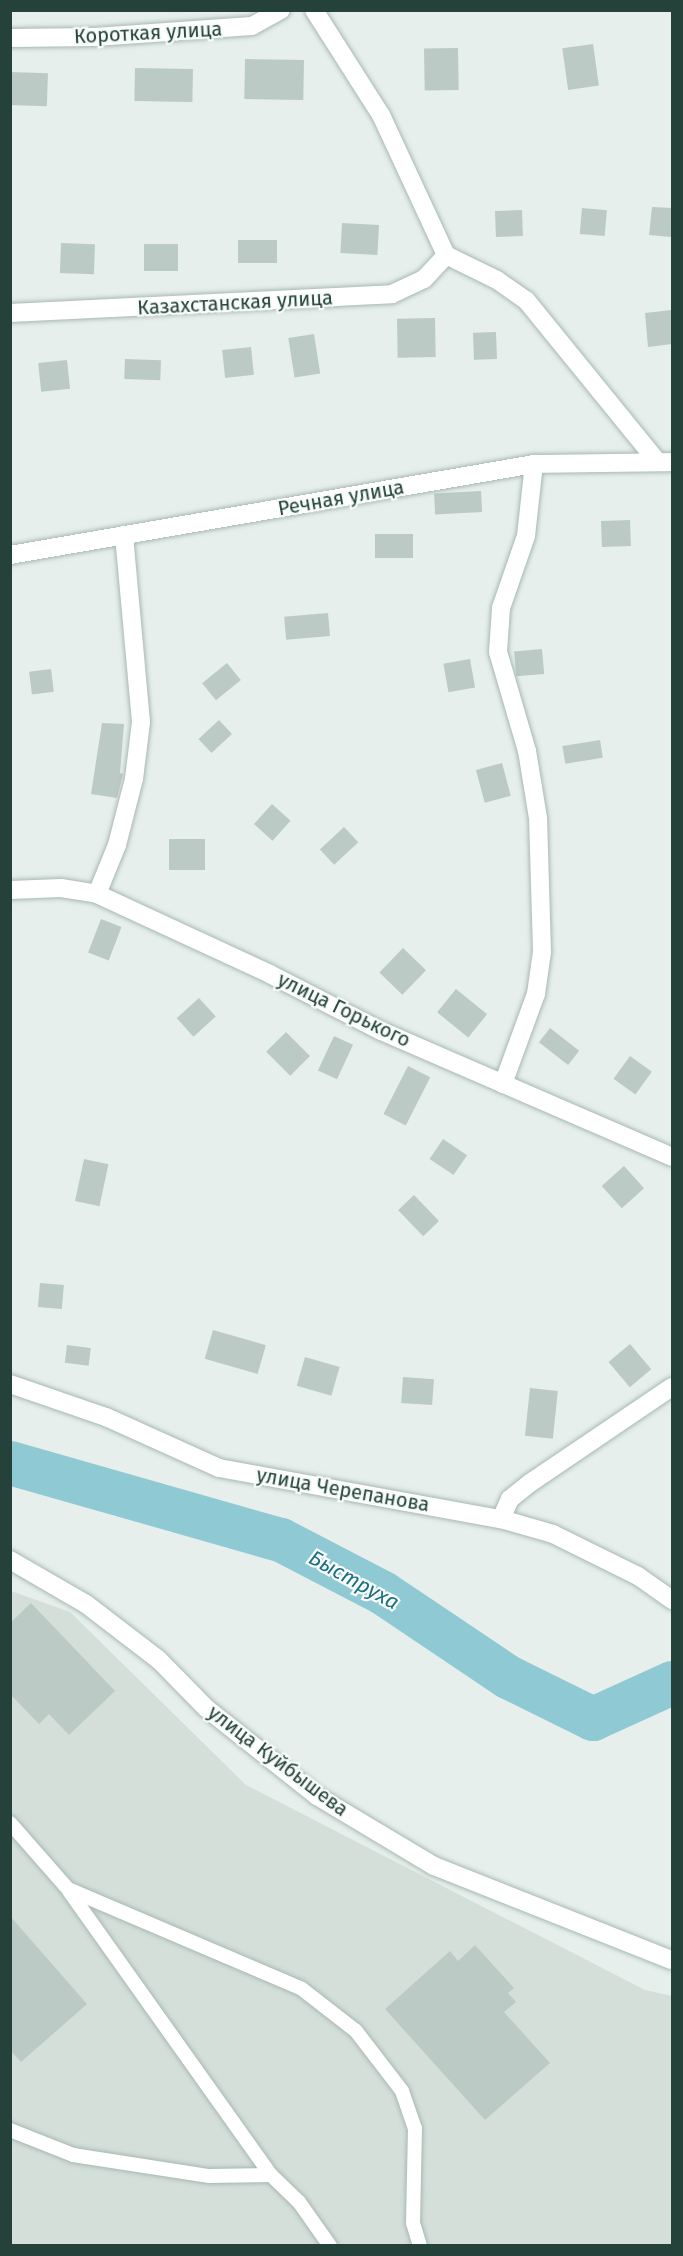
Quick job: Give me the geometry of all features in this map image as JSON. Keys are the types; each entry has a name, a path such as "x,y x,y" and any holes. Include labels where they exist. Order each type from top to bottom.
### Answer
{"street":[{"name":"Короткая улица","path":"10,38 95,37 252,26 281,10"},
{"path":"314,10 381,114 446,255 496,280 526,300 665,461"},
{"name":"Казахстанская улица","path":"10,313 392,294 424,279 446,255"},
{"name":"Речная улица","path":"10,555 534,464 665,461"},
{"path":"503,1084 536,994 543,952 538,818 527,751 498,652 501,608 526,536 534,464"},
{"path":"97,894 117,845 134,778 141,722 124,536"},
{"name":"улица Горького","path":"10,890 61,888 97,894 228,954 379,1030 672,1157"},
{"name":"улица Черепанова","path":"10,1384 106,1417 219,1467 501,1519 554,1534 638,1576 672,1600"},
{"path":"501,1519 510,1499 530,1483 672,1387"},
{"name":"улица Куйбышева","path":"10,1560 86,1604 141,1646 206,1708 317,1796 434,1866 672,1960"}],"lane":[{"path":"10,1823 68,1889 271,2175 299,2202 330,2246"},
{"path":"68,1889 302,1989 356,2031 402,2091 415,2128 413,2223 420,2246"},
{"path":"10,2130 73,2155 210,2176 271,2175"}],"shaded area":[{"path":"11,1591 70,1612 246,1785 645,1990 672,1996 672,2245 11,2246"}],"building":[{"path":"593,44 599,86 568,90 562,48"},
{"path":"458,48 459,90 425,91 424,49"},
{"path":"245,59 304,60 303,100 244,99"},
{"path":"135,68 193,69 192,102 134,101"},
{"path":"10,72 48,73 47,106 10,105"},
{"path":"652,207 672,208 672,237 649,235"},
{"path":"582,208 607,210 605,236 580,234"},
{"path":"522,210 523,236 496,237 495,211"},
{"path":"342,223 379,225 377,255 340,253"},
{"path":"238,240 277,240 277,263 238,263"},
{"path":"61,243 95,244 94,274 60,273"},
{"path":"144,244 178,244 178,271 144,271"},
{"path":"672,310 672,344 648,347 645,313"},
{"path":"435,318 436,357 398,358 397,319"},
{"path":"496,332 497,359 474,360 473,333"},
{"path":"314,334 320,374 295,378 288,338"},
{"path":"251,347 254,375 225,378 222,350"},
{"path":"125,359 161,360 160,380 124,379"},
{"path":"67,360 70,389 41,392 38,363"},
{"path":"481,491 482,512 435,514 434,493"},
{"path":"630,520 631,546 602,547 601,521"},
{"path":"375,534 413,534 413,558 375,558"},
{"path":"328,613 330,636 286,640 284,617"},
{"path":"542,649 544,674 516,676 514,651"},
{"path":"470,659 475,688 448,692 443,664"},
{"path":"227,663 241,680 216,700 202,683"},
{"path":"51,669 54,692 32,695 29,672"},
{"path":"219,720 232,734 211,753 199,739"},
{"path":"102,723 124,724 120,773 123,774 117,798 91,794"},
{"path":"600,740 603,758 565,764 562,746"},
{"path":"502,763 511,796 485,803 476,770"},
{"path":"272,804 291,821 273,841 254,824"},
{"path":"344,827 358,842 334,865 320,850"},
{"path":"169,839 205,839 205,870 169,870"},
{"path":"101,919 122,927 109,960 88,953"},
{"path":"403,948 426,970 402,995 379,972"},
{"path":"456,989 487,1014 468,1037 437,1012"},
{"path":"199,998 216,1017 193,1037 177,1018"},
{"path":"550,1028 579,1051 568,1065 539,1042"},
{"path":"286,1032 310,1056 290,1076 266,1052"},
{"path":"334,1036 353,1045 337,1079 318,1070"},
{"path":"630,1056 652,1072 635,1095 614,1079"},
{"path":"408,1066 430,1077 406,1125 383,1114"},
{"path":"443,1139 467,1155 454,1175 430,1159"},
{"path":"84,1159 108,1164 100,1206 75,1201"},
{"path":"624,1166 644,1188 622,1208 602,1186"},
{"path":"414,1195 439,1221 423,1236 398,1210"},
{"path":"40,1283 64,1285 62,1309 38,1307"},
{"path":"213,1330 266,1345 258,1374 205,1359"},
{"path":"630,1344 651,1369 630,1387 609,1362"},
{"path":"67,1345 91,1348 89,1366 65,1363"},
{"path":"305,1357 340,1367 331,1396 297,1386"},
{"path":"403,1377 434,1379 432,1405 401,1403"},
{"path":"530,1388 558,1391 553,1439 525,1436"},
{"path":"31,1603 115,1691 69,1735 49,1714 39,1724 10,1694 10,1623"},
{"path":"10,1916 87,2004 21,2062 10,2050"},
{"path":"475,1945 514,1988 508,1993 516,2002 504,2012 550,2063 485,2120 385,2009 450,1951 458,1961"}],"waterway":[{"name":"Быструха","path":"10,1463 281,1540 383,1593 508,1677 593,1719 672,1683"}]}
